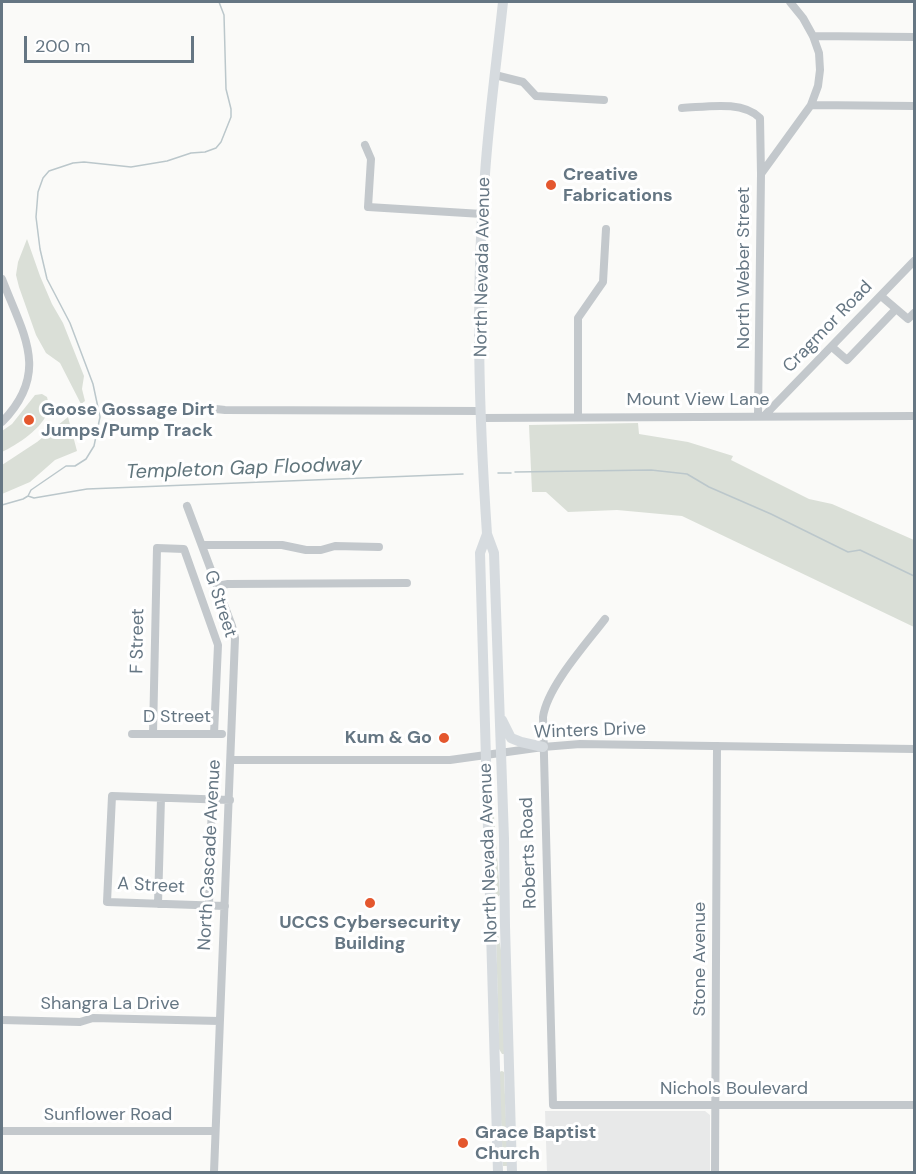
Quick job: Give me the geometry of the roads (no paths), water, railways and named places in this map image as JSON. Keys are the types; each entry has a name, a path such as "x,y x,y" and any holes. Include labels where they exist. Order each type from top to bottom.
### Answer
{"main road":[{"name":"North Nevada Avenue","path":"503,2 482,214 480,304 481,414 487,534 494,553 512,1173"},
{"name":"North Nevada Avenue","path":"487,534 480,554 498,1173"},
{"path":"499,702 503,724 511,738 543,747"}],"street":[{"name":"North Weber Street","path":"761,416 761,174 811,105 818,86 820,70 819,53 813,36 803,18 790,2"},
{"path":"813,36 915,37"},
{"path":"495,75 523,82 537,96 604,100"},
{"path":"811,105 915,106"},
{"path":"682,108 735,107 753,111 760,118 761,174"},
{"path":"365,145 371,159 368,207 482,214"},
{"path":"578,416 578,318 603,282 606,229"},
{"name":"Cragmor Road","path":"761,416 915,261"},
{"path":"2,279 28,348 30,367 28,382 21,399 2,422"},
{"path":"881,296 908,319 915,313"},
{"path":"832,347 847,360 896,309"},
{"name":"Mount View Lane","path":"188,406 225,410 578,416 915,416"},
{"name":"North Cascade Avenue","path":"188,506 235,638 223,734 231,760 214,1173"},
{"path":"202,545 282,545 306,550 321,550 335,546 379,547"},
{"name":"F Street","path":"153,734 157,548"},
{"name":"G Street","path":"157,548 184,549 218,645 223,734"},
{"path":"218,586 228,584 407,583"},
{"name":"Roberts Road","path":"553,1105 543,747 544,711 549,698 605,619"},
{"name":"D Street","path":"132,734 223,734"},
{"name":"Winters Drive","path":"231,760 434,760 580,744 915,749"},
{"name":"Stone Avenue","path":"715,1173 717,746"},
{"name":"A Street","path":"161,798 112,796 108,902 225,906"},
{"path":"158,904 161,798 230,800"},
{"path":"209,905 212,800"},
{"path":"491,926 505,926"},
{"name":"Shangra La Drive","path":"2,1020 80,1022 93,1018 219,1021"},
{"path":"496,1062 509,1062"},
{"name":"Nichols Boulevard","path":"553,1105 915,1105"},
{"name":"Sunflower Road","path":"2,1131 215,1131"}],"waterway":[{"path":"2,505 23,499 31,490 66,466 75,466 86,459 94,446 100,417 93,384 70,323 47,279 36,217 38,192 43,178 49,171 73,163 131,167 167,161 216,148 221,142 231,117 226,89 224,15 219,2"},
{"name":"Templeton Gap Floodway","path":"515,472 651,470 687,474 709,487 771,514 848,552 860,550 914,576"},
{"name":"Templeton Gap Floodway","path":"498,473 511,473"},
{"name":"Templeton Gap Floodway","path":"28,496 34,498 87,489 463,474"}],"place":[{"name":"Creative Fabrications","path":"551,185"},
{"name":"Goose Gossage Dirt Jumps/Pump Track","path":"29,420"},
{"name":"Kum & Go","path":"444,738"},
{"name":"UCCS Cybersecurity Building","path":"370,903"},
{"name":"Grace Baptist Church","path":"463,1143"}]}
